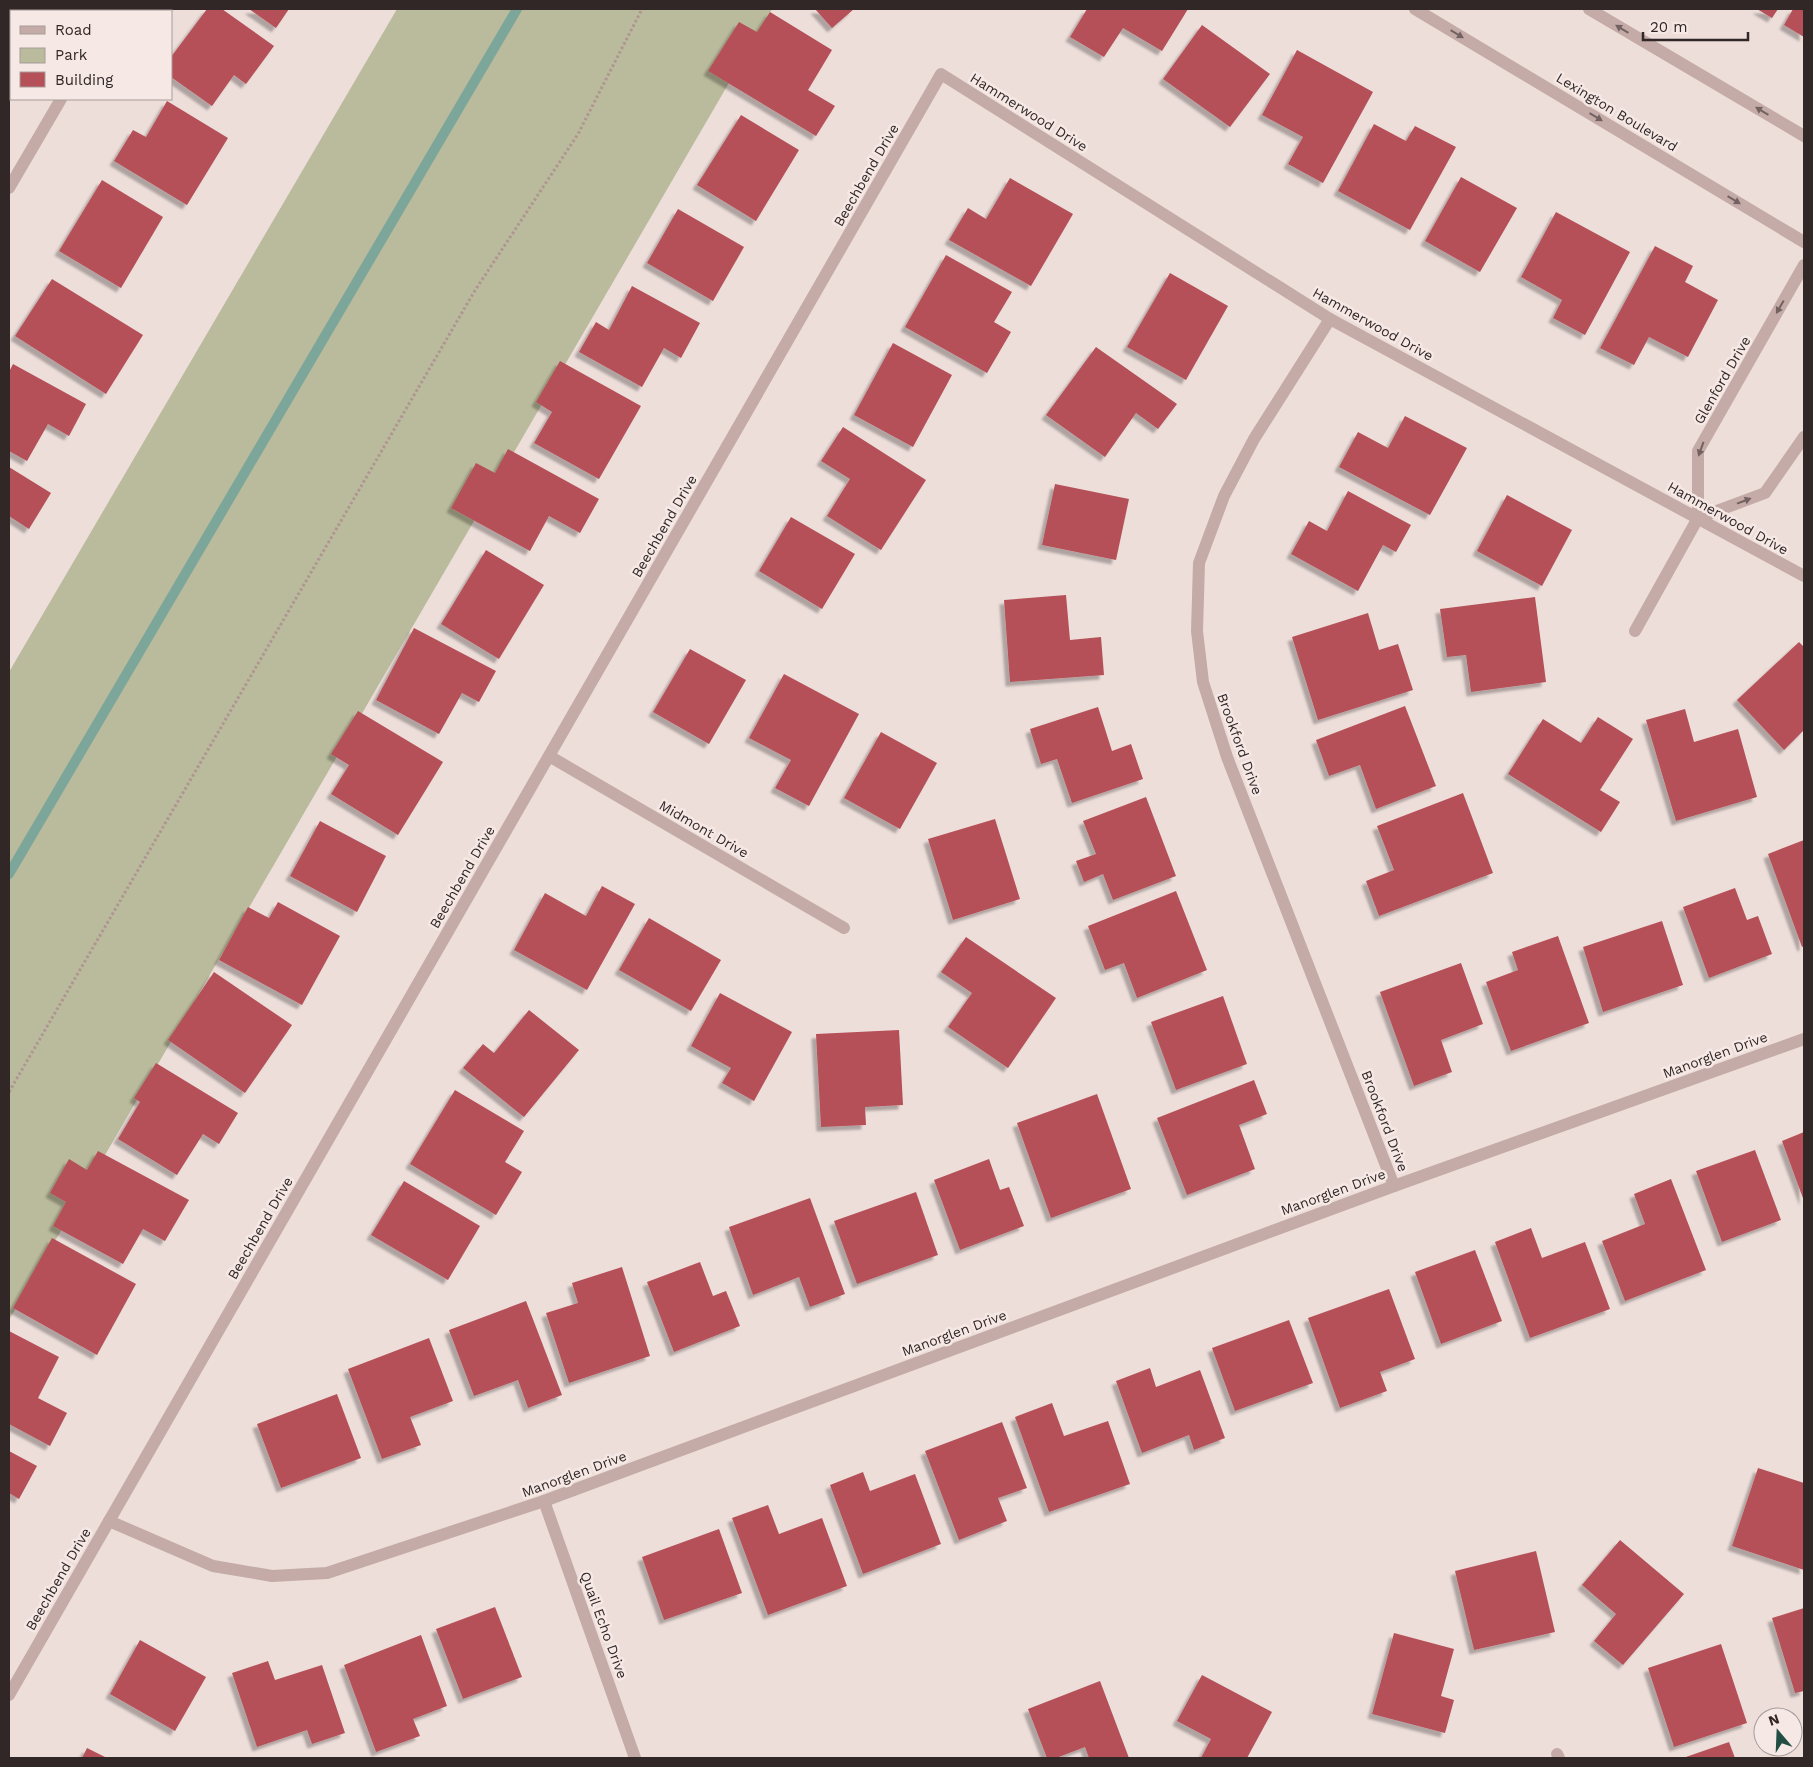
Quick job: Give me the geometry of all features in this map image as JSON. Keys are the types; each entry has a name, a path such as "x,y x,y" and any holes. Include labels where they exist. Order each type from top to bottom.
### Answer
{"street":[{"name":"Lexington Boulevard","path":"1415,9 1804,242"},
{"path":"1589,9 1804,136"},
{"name":"Hammerwood Drive","path":"941,74 1330,319 1804,576"},
{"name":"Beechbend Drive","path":"9,1695 941,74"},
{"path":"9,188 60,100"},
{"name":"Glenford Drive","path":"1635,631 1698,518 1698,451 1804,264"},
{"name":"Brookford Drive","path":"1330,319 1254,439 1224,496 1199,563 1198,631 1202,682 1228,757 1394,1186"},
{"path":"1698,518 1765,493 1804,437"},
{"name":"Midmont Drive","path":"549,756 844,928"},
{"name":"Manorglen Drive","path":"109,1521 213,1566 272,1576 327,1573 544,1502 1394,1186 1804,1039"},
{"name":"Quail Echo Drive","path":"544,1502 635,1758"}],"path":[{"path":"9,1092 474,292 578,134 642,9"}],"green space":[{"path":"397,9 772,9 9,1320 9,672"}],"building":[{"path":"207,9 222,9 274,46 246,84 234,75 212,106 172,78 172,56"},
{"path":"249,9 289,9 276,28"},
{"path":"815,9 854,9 832,28"},
{"path":"1087,9 1188,9 1162,51 1123,28 1104,57 1070,37"},
{"path":"1757,9 1778,9 1772,18"},
{"path":"1793,9 1804,9 1804,37 1784,25"},
{"path":"770,12 832,50 808,90 835,106 816,136 708,71 739,22 757,32"},
{"path":"1202,25 1270,74 1230,127 1163,79"},
{"path":"1297,50 1373,92 1323,183 1288,164 1303,137 1262,115"},
{"path":"167,101 228,138 187,205 114,161 133,130 146,137"},
{"path":"741,115 799,150 756,221 697,185"},
{"path":"1374,124 1406,141 1415,126 1456,147 1410,230 1338,191"},
{"path":"1461,177 1517,208 1480,272 1425,241"},
{"path":"1010,178 1073,214 1031,286 949,240 968,208 986,219"},
{"path":"102,180 163,217 121,288 59,251"},
{"path":"678,209 744,247 713,301 647,263"},
{"path":"1556,212 1630,252 1585,335 1553,318 1562,300 1521,277"},
{"path":"1655,246 1693,266 1685,282 1718,300 1688,357 1649,337 1634,365 1600,348"},
{"path":"946,255 1012,292 994,322 1011,332 987,373 905,327"},
{"path":"1170,273 1228,306 1186,380 1127,347"},
{"path":"52,279 143,335 106,394 15,336"},
{"path":"632,286 700,323 681,358 664,348 642,387 579,352 596,322 609,330"},
{"path":"893,343 952,375 913,447 854,415"},
{"path":"1096,347 1177,404 1158,429 1136,413 1105,457 1046,415"},
{"path":"560,361 641,406 599,479 534,443 552,412 536,402"},
{"path":"13,364 86,404 69,436 48,424 27,461 9,451 9,372"},
{"path":"1405,416 1467,448 1430,515 1339,467 1358,432 1388,448"},
{"path":"843,427 926,480 881,550 827,516 850,479 821,461"},
{"path":"508,449 599,499 580,533 549,516 530,551 451,508 476,463 495,473"},
{"path":"9,467 51,493 29,529 9,516"},
{"path":"1055,484 1129,499 1116,560 1042,545"},
{"path":"1348,491 1411,525 1396,552 1383,545 1358,591 1291,554 1309,521 1327,531"},
{"path":"1507,495 1572,530 1542,586 1477,551"},
{"path":"791,517 855,554 822,609 759,571"},
{"path":"486,550 544,585 499,659 441,624"},
{"path":"1066,595 1070,640 1101,637 1104,675 1010,682 1004,600"},
{"path":"1535,597 1546,682 1471,692 1466,655 1447,657 1440,609"},
{"path":"1368,613 1379,650 1398,644 1413,690 1318,720 1292,637"},
{"path":"414,628 496,671 479,702 462,693 439,734 376,700"},
{"path":"1799,642 1804,647 1804,730 1784,750 1737,700"},
{"path":"690,649 746,680 709,744 653,712"},
{"path":"784,674 859,714 809,806 775,788 791,760 749,738"},
{"path":"1405,706 1436,786 1376,809 1360,765 1329,776 1316,740"},
{"path":"1098,707 1112,751 1131,744 1143,779 1072,803 1057,759 1041,764 1030,729"},
{"path":"1685,709 1694,742 1738,729 1757,797 1676,821 1646,720"},
{"path":"358,711 443,762 398,835 331,794 349,765 331,754"},
{"path":"1598,717 1633,739 1600,790 1620,802 1601,832 1508,774 1543,719 1581,743"},
{"path":"881,732 937,763 900,829 844,798"},
{"path":"1463,793 1493,873 1379,916 1366,881 1394,870 1377,826"},
{"path":"1146,797 1176,876 1113,900 1103,874 1084,882 1076,861 1096,854 1083,821"},
{"path":"995,819 1020,899 953,920 928,839"},
{"path":"320,821 386,856 357,912 290,876"},
{"path":"1804,840 1804,946 1802,947 1768,854"},
{"path":"602,886 635,904 587,990 514,950 545,893 586,916"},
{"path":"1735,888 1747,920 1758,916 1772,954 1709,978 1683,907"},
{"path":"1176,891 1207,970 1137,998 1124,963 1105,970 1088,926"},
{"path":"278,902 340,936 302,1005 219,960 248,907 269,918"},
{"path":"649,918 721,960 691,1011 619,970"},
{"path":"1662,921 1683,985 1603,1012 1583,947"},
{"path":"1558,936 1589,1023 1511,1051 1486,982 1518,970 1512,952"},
{"path":"966,937 1056,998 1008,1068 948,1027 972,993 941,972"},
{"path":"1461,963 1483,1024 1441,1040 1452,1072 1414,1086 1380,992"},
{"path":"214,972 292,1025 245,1093 168,1040"},
{"path":"720,993 792,1032 754,1101 722,1083 731,1068 691,1046"},
{"path":"1223,996 1247,1064 1176,1090 1151,1022"},
{"path":"529,1010 579,1050 524,1117 463,1068 483,1044 494,1053"},
{"path":"899,1030 903,1105 865,1107 866,1125 821,1127 816,1034"},
{"path":"156,1063 238,1113 219,1144 203,1134 177,1175 118,1139 140,1102 134,1098"},
{"path":"1254,1080 1267,1114 1239,1125 1255,1169 1187,1195 1157,1118"},
{"path":"455,1090 524,1131 505,1162 522,1172 496,1215 410,1164"},
{"path":"1097,1094 1131,1189 1051,1218 1017,1123"},
{"path":"1804,1132 1804,1201 1782,1141"},
{"path":"1755,1150 1781,1220 1722,1242 1696,1171"},
{"path":"98,1151 189,1200 165,1241 143,1229 123,1264 53,1226 66,1202 50,1193 69,1159 87,1170"},
{"path":"989,1159 1000,1190 1009,1187 1024,1226 960,1250 934,1180"},
{"path":"1671,1179 1706,1270 1625,1301 1602,1241 1645,1224 1634,1194"},
{"path":"404,1181 480,1226 448,1280 371,1235"},
{"path":"916,1192 938,1255 857,1284 834,1221"},
{"path":"810,1198 845,1294 810,1307 799,1277 753,1295 729,1227"},
{"path":"1531,1228 1542,1258 1585,1242 1610,1309 1530,1338 1495,1242"},
{"path":"52,1238 136,1284 97,1355 13,1308"},
{"path":"1475,1250 1502,1321 1441,1344 1415,1272"},
{"path":"700,1262 713,1296 726,1291 740,1326 674,1352 647,1282"},
{"path":"622,1267 650,1356 569,1383 546,1313 578,1303 572,1283"},
{"path":"1389,1289 1415,1359 1380,1372 1387,1391 1340,1408 1308,1318"},
{"path":"526,1301 562,1395 528,1408 518,1380 474,1396 449,1330"},
{"path":"1289,1320 1313,1383 1235,1411 1212,1348"},
{"path":"9,1331 59,1357 38,1398 67,1413 50,1446 9,1424"},
{"path":"429,1338 453,1401 410,1417 421,1445 382,1459 348,1369"},
{"path":"1150,1368 1156,1387 1200,1370 1225,1438 1194,1450 1189,1435 1142,1453 1116,1381"},
{"path":"337,1394 361,1458 281,1488 257,1424"},
{"path":"1052,1403 1064,1436 1108,1421 1130,1484 1049,1512 1015,1417"},
{"path":"1002,1422 1027,1488 998,1498 1007,1521 959,1540 925,1451"},
{"path":"9,1451 37,1466 19,1499 9,1493"},
{"path":"1758,1468 1804,1483 1804,1570 1732,1546"},
{"path":"863,1472 870,1491 915,1474 941,1544 863,1574 830,1485"},
{"path":"768,1505 779,1534 822,1518 847,1586 768,1615 732,1518"},
{"path":"719,1529 742,1593 664,1620 642,1557"},
{"path":"1620,1540 1684,1594 1623,1665 1594,1641 1616,1614 1582,1585"},
{"path":"1536,1551 1555,1632 1474,1650 1455,1571"},
{"path":"495,1607 522,1677 463,1699 436,1629"},
{"path":"1804,1608 1804,1691 1795,1693 1772,1618"},
{"path":"1394,1633 1454,1649 1441,1696 1454,1700 1445,1733 1372,1714"},
{"path":"421,1635 447,1706 413,1719 420,1736 376,1752 344,1665"},
{"path":"140,1640 206,1677 175,1731 110,1694"},
{"path":"1721,1644 1747,1723 1674,1747 1648,1668"},
{"path":"268,1661 275,1680 322,1665 345,1733 312,1744 307,1730 257,1747 232,1673"},
{"path":"1202,1675 1272,1712 1247,1758 1201,1758 1211,1739 1177,1721"},
{"path":"1100,1681 1129,1758 1089,1758 1085,1747 1056,1758 1047,1758 1028,1709"},
{"path":"1729,1742 1735,1758 1683,1758"},
{"path":"87,1748 107,1758 82,1758"}],"waterway":[{"path":"9,874 517,9"}]}
